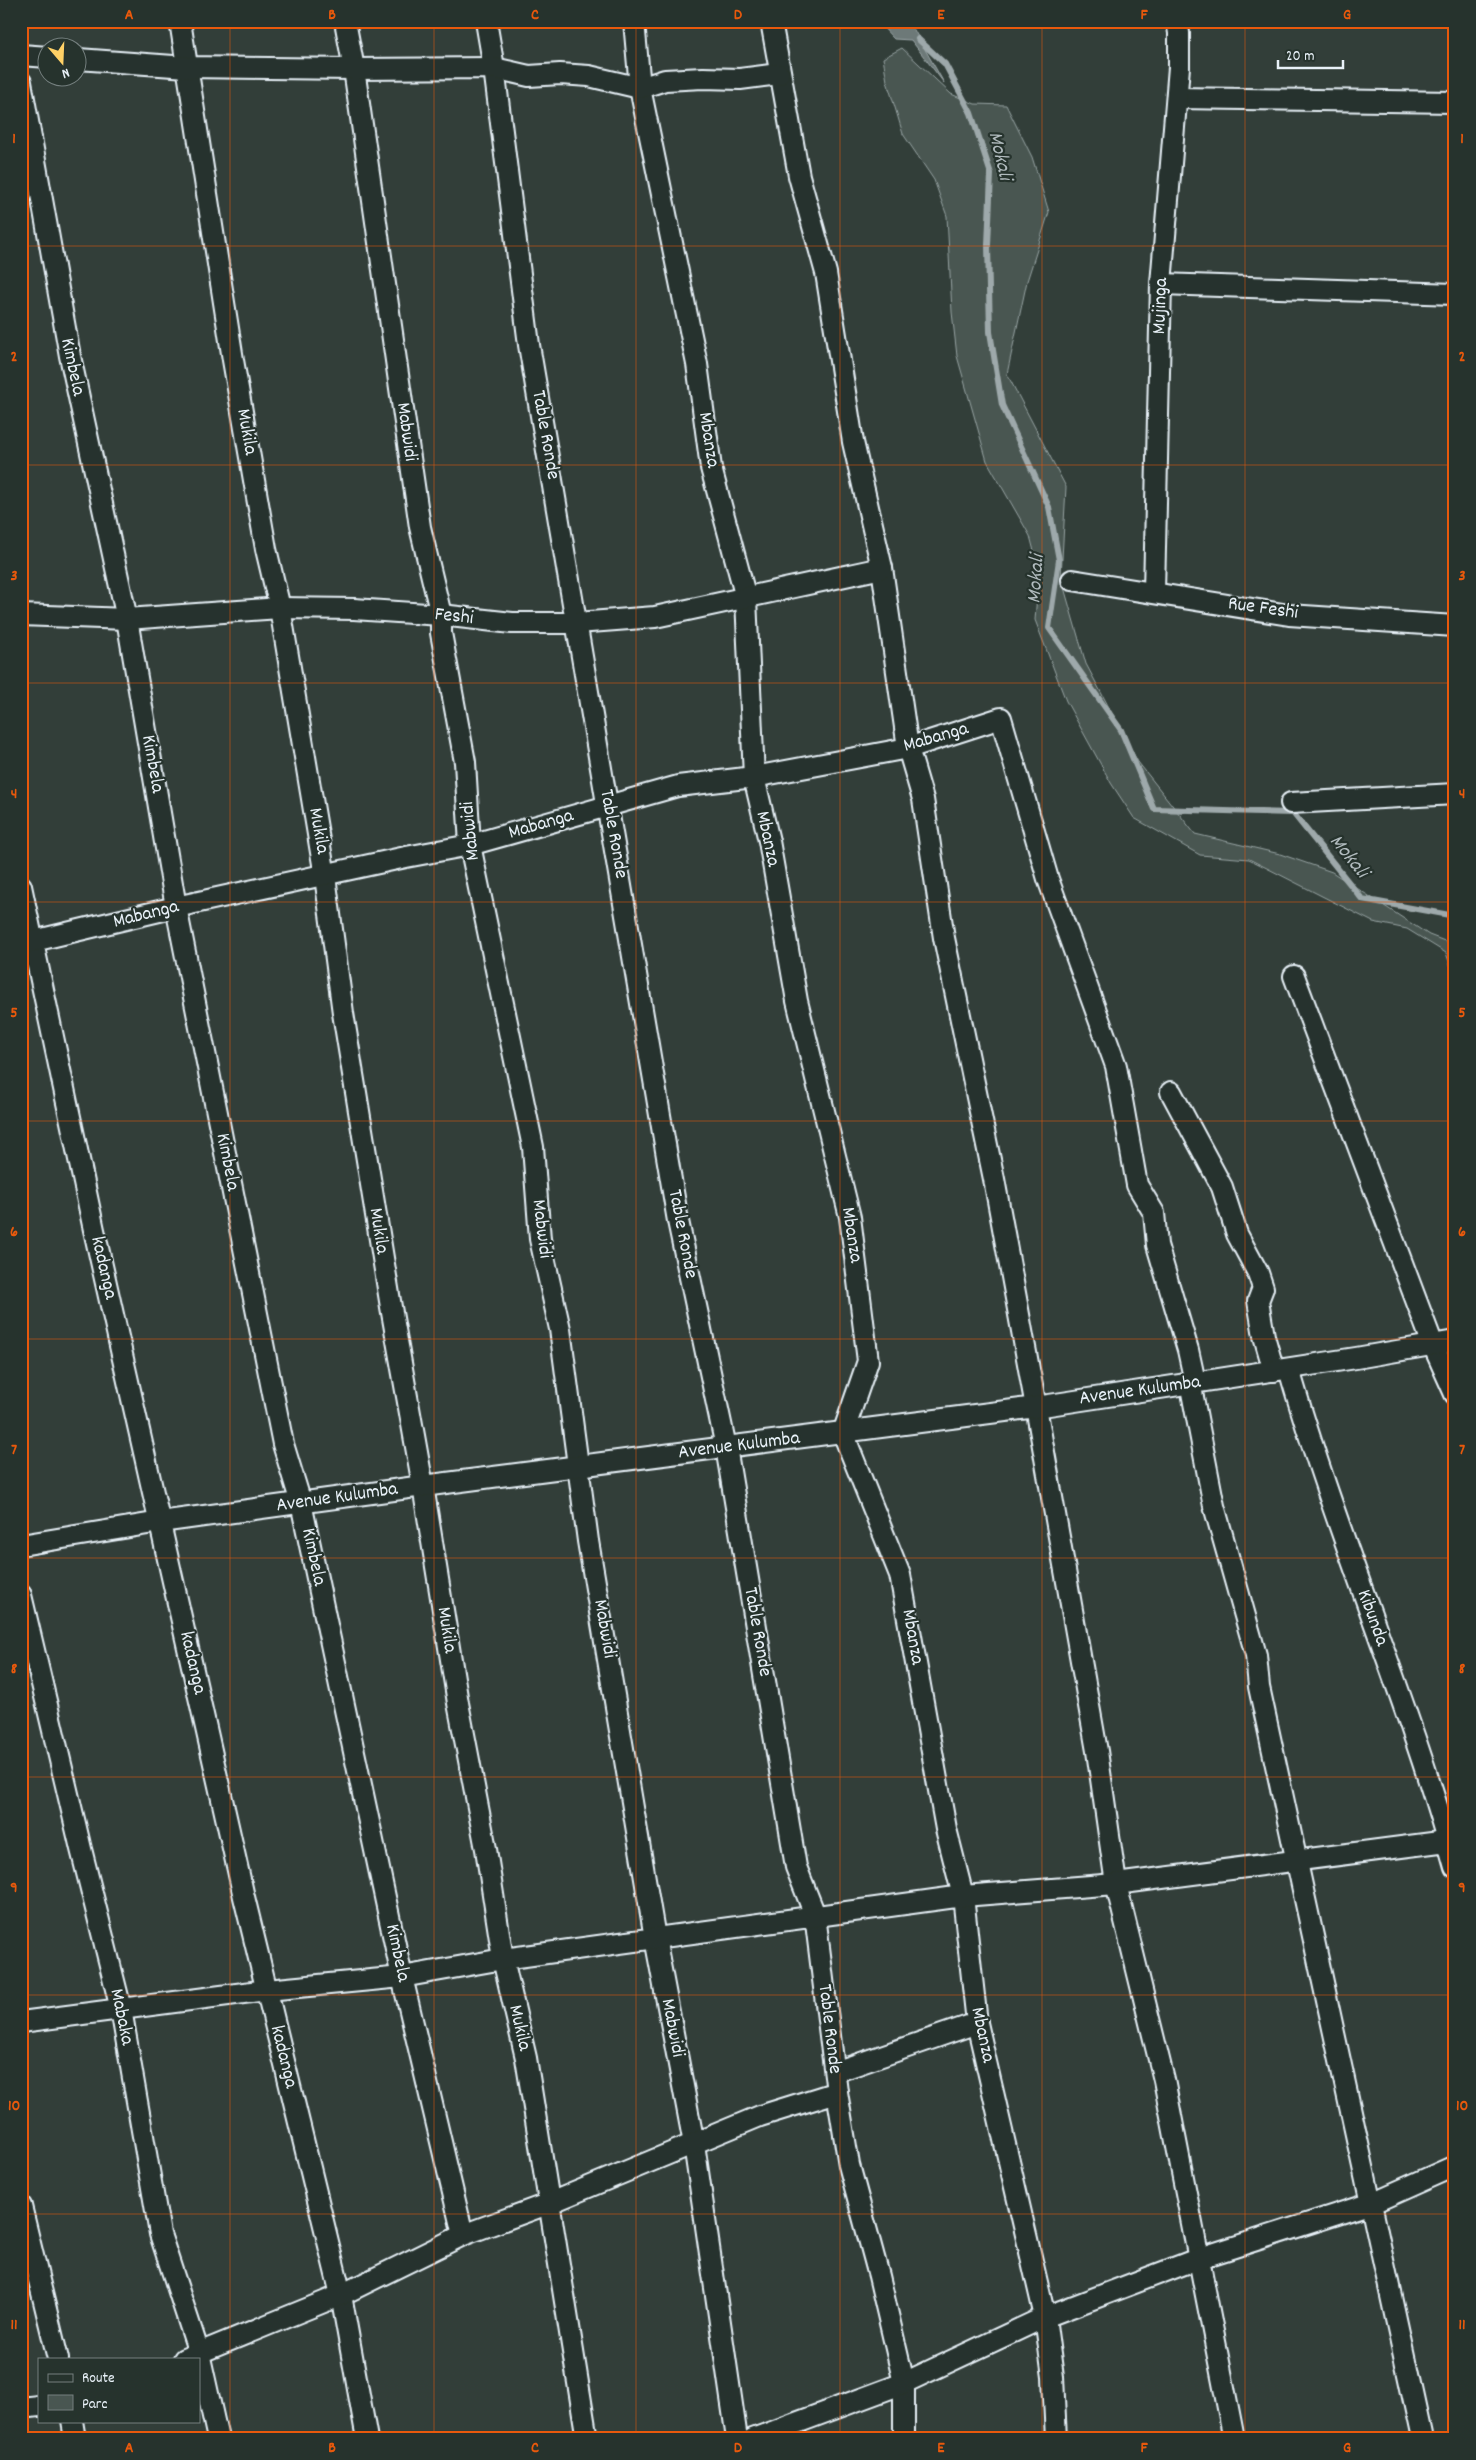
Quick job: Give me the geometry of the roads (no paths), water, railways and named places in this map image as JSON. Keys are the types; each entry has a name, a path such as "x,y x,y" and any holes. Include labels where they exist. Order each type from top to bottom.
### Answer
{"street":[{"name":"Mukila","path":"180,21 232,360 266,549 280,608 325,876 343,1013 391,1307 423,1486 458,1703 486,1849 503,1959 526,2058 587,2439"},
{"name":"Mabwidi","path":"345,21 354,69 420,527 441,615 441,633 465,762 470,845 533,1147 540,1239 560,1329 588,1541 655,1938 694,2144 737,2439"},
{"name":"Table Ronde","path":"486,21 494,68 529,345 578,624 678,1221 726,1447 796,1867 815,1915 837,2092 849,2165 879,2276 904,2383 904,2439"},
{"name":"Mbanza","path":"634,21 640,88 696,364 711,468 746,598 754,777 769,841 796,1001 850,1217 868,1361 843,1433 900,1575 946,1829 963,1896 977,2023 1045,2317 1053,2377 1056,2439"},
{"path":"771,21 779,74 799,176 826,273 853,442 882,568 908,748 923,799 944,938 994,1179 1036,1406 1097,1751 1116,1884 1164,2080 1234,2439"},
{"name":"Mujinga","path":"1154,592 1160,284 1177,98 1179,42 1177,21"},
{"path":"21,55 38,56"},
{"path":"88,60 187,67 494,68 529,76 560,74 589,76 640,88 665,80 704,78 740,80 779,74"},
{"name":"Kimbela","path":"21,82 68,346 127,619 176,906 283,1444 301,1503 402,1976 463,2235"},
{"path":"1177,98 1455,102"},
{"path":"1160,284 1455,294"},
{"name":"Feshi","path":"21,615 127,619 280,608 354,609 441,615 512,623 578,624 655,617 882,568"},
{"name":"Rue Feshi","path":"1072,580 1289,615 1455,626"},
{"name":"Mabanga","path":"27,943 176,906 470,845 678,786 754,777 908,748 1001,718 1048,880 1116,1066 1137,1185 1154,1214 1157,1245 1193,1382"},
{"path":"1291,803 1455,794"},
{"name":"kadanga","path":"21,886 27,943 244,1897 341,2295 367,2439"},
{"path":"1294,976 1433,1345 1455,1394"},
{"name":"Kibunda","path":"1171,1092 1222,1187 1237,1234 1258,1273 1263,1288 1258,1301 1264,1336 1282,1370 1387,1658 1451,1841 1455,1867"},
{"name":"Avenue Kulumba","path":"21,1545 160,1522 579,1465 843,1433 1036,1406 1282,1370 1455,1341"},
{"path":"1193,1382 1214,1506 1256,1655 1258,1687 1422,2439"},
{"name":"Mabaka","path":"21,1595 81,1850 121,2009 160,2234 192,2356"},
{"path":"21,2022 267,1990 402,1976 503,1959 963,1896 1116,1884 1451,1841"},
{"path":"835,2072 977,2023"},
{"path":"192,2356 341,2295 463,2235 550,2203 760,2116 837,2092"},
{"path":"753,2439 904,2383 1045,2317 1200,2258 1372,2203 1455,2166"},
{"path":"21,2206 58,2358"},
{"name":"Mabaka","path":"200,2382 218,2439"},
{"path":"21,2408 38,2406"},
{"path":"72,2422 76,2439"}],"waterway":[{"name":"Mokali","path":"918,39 945,64 971,113 991,174 988,245 990,332 1002,405 1049,507 1059,560 1049,628 1121,730 1154,809 1293,813 1362,899 1455,916"}]}
